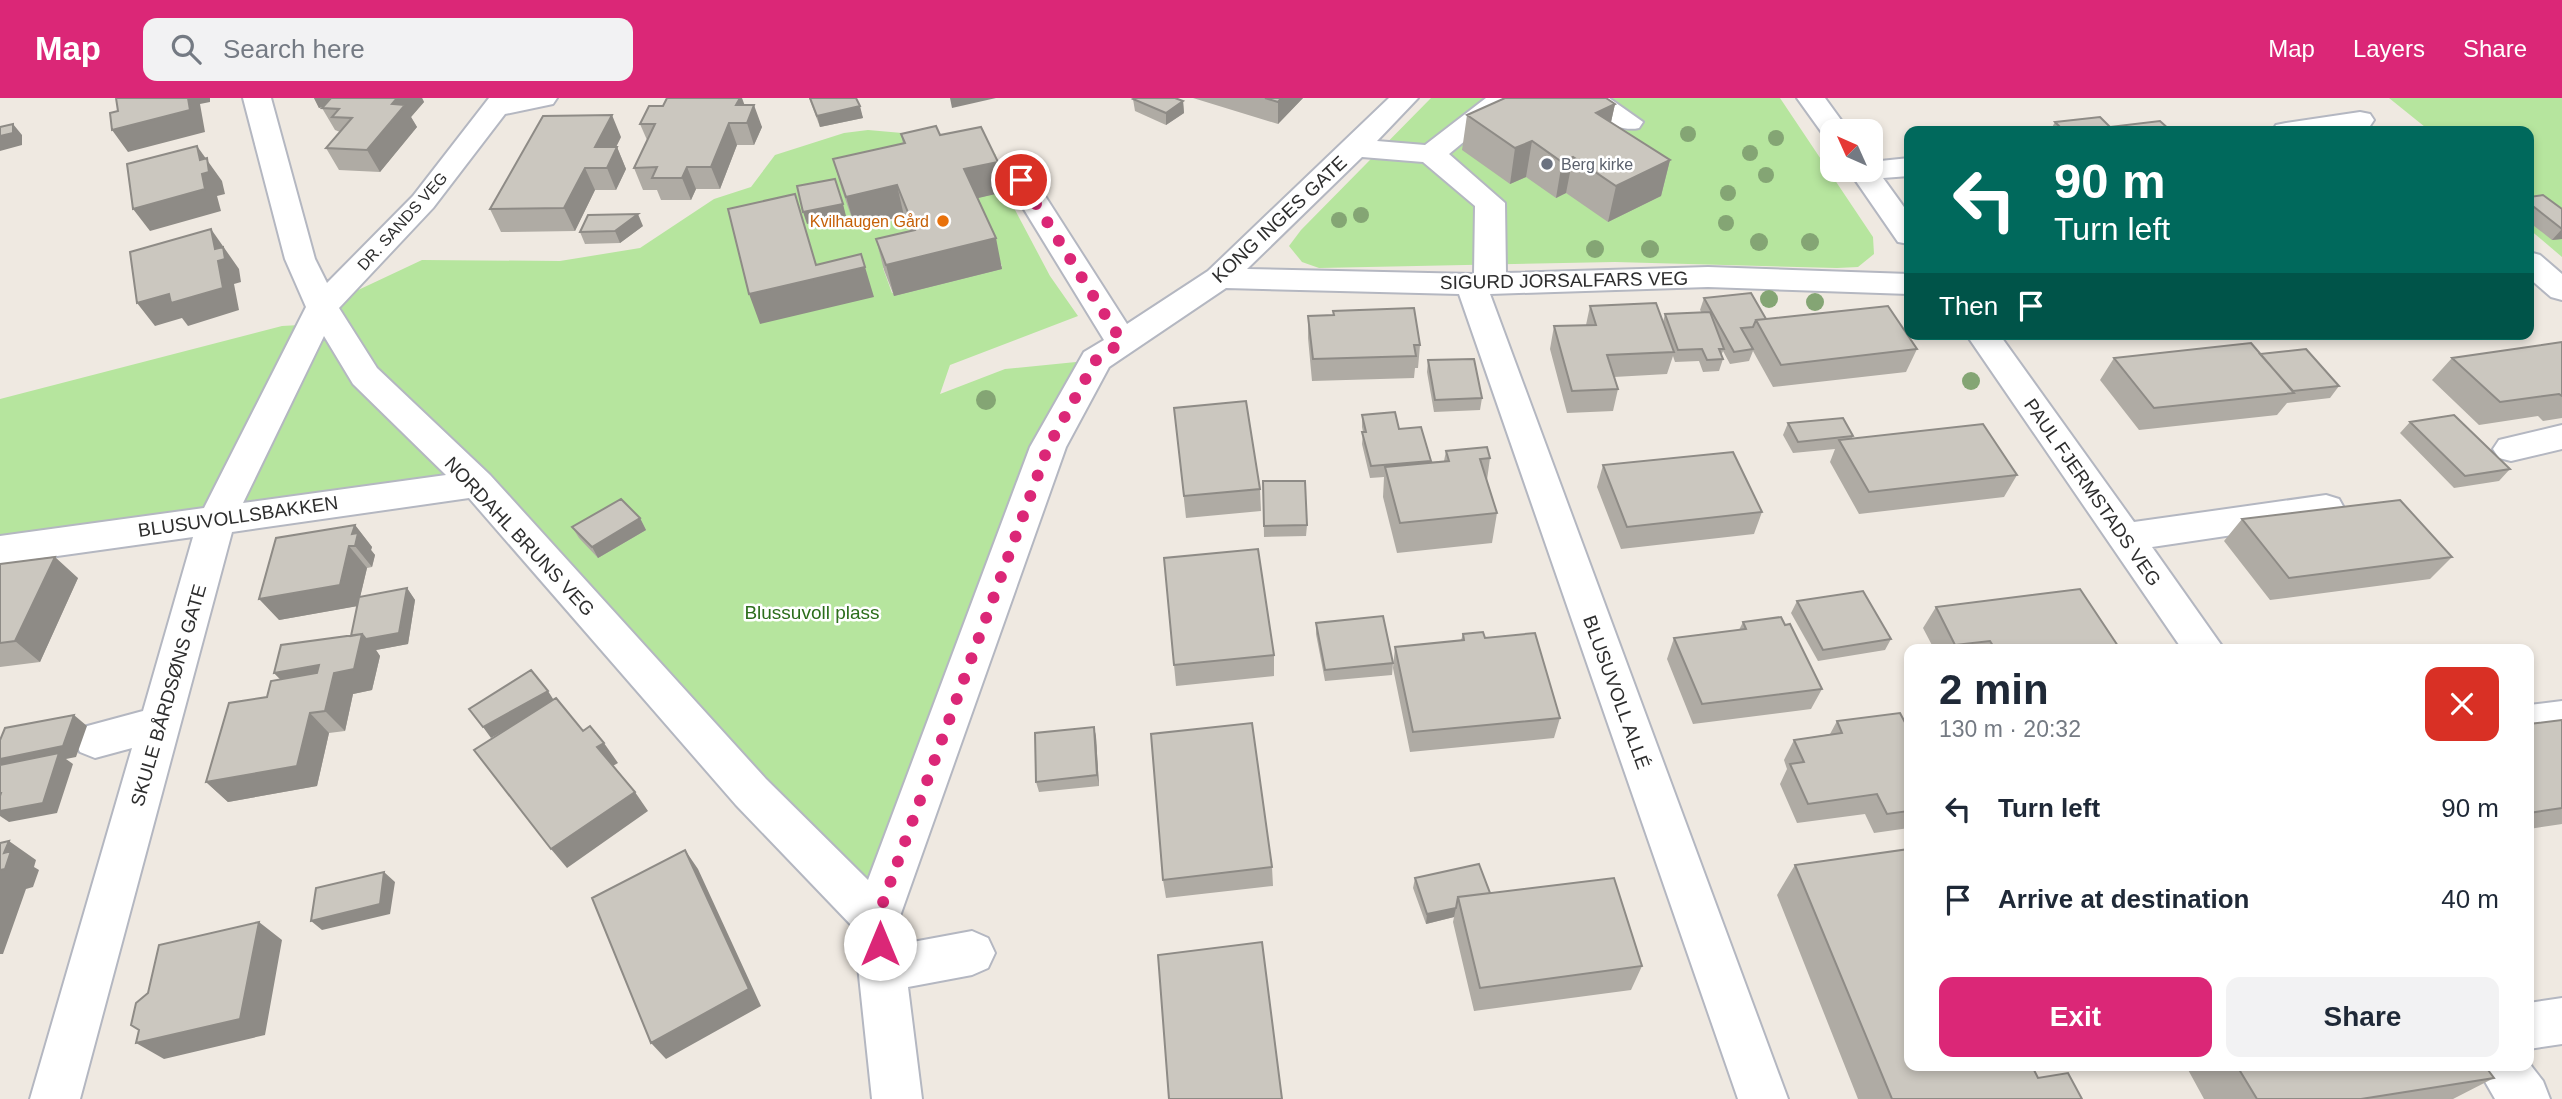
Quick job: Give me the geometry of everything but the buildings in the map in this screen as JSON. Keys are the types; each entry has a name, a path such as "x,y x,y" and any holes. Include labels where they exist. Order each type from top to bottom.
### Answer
{"street":[{"name":"NORDAHL BRUNS VEG","path":"257,98 300,259 322,307 365,376 477,484 751,792 877,919"},
{"path":"500,103 544,98"},
{"name":"KONG INGES GATE","path":"897,1099 877,919 1048,447 1096,360 1219,278 1404,98"},
{"path":"1355,148 1431,154 1503,98"},
{"path":"1590,98 1629,122"},
{"path":"1811,98 1826,119"},
{"path":"2334,98 2367,125"},
{"name":"DR. SANDS VEG","path":"322,307 423,202 500,103"},
{"name":"BLUSUVOLL ALLÉ","path":"1431,154 1490,203 1481,284 1763,1099"},
{"path":"1883,169 1904,167"},
{"path":"1021,180 1122,342"},
{"path":"1871,182 1904,228"},
{"path":"2534,266 2562,290"},
{"name":"SIGURD JORSALFARS VEG","path":"1219,278 1481,284 1708,277 1904,284"},
{"path":"2534,299 2562,298"},
{"name":"SKULE BÅRDSØNS GATE","path":"55,1099 217,518 322,307"},
{"name":"PAUL FJERMSTADS VEG","path":"1986,340 2200,644"},
{"path":"2511,449 2562,437"},
{"name":"BLUSUVOLLSBAKKEN","path":"0,550 477,484"},
{"path":"2124,537 2326,508"},
{"path":"2534,721 2562,718"},
{"path":"95,740 160,724"},
{"path":"883,970 972,953"},
{"path":"2534,1025 2562,1021"},
{"path":"2505,1071 2525,1099"}],"green space":[{"path":"1431,98 1780,98 1820,158 1820,182 1836,182 1873,237 1874,254 1858,267 1837,268 1615,262 1319,268 1302,262 1289,246 1301,230"},
{"path":"2389,98 2562,98 2562,257 2534,233 2534,126 2424,126"},
{"name":"Blussuvoll plass","path":"868,130 982,140 996,155 849,190 863,228 907,217 924,258 883,268 892,293 1002,266 972,199 1005,191 1050,276 1078,316 950,365 940,394 1005,369 1096,360 876,919 477,484 0,550 0,399 282,326 317,324 322,307 422,260 560,261 640,248 714,199 751,187 775,155 844,133"}],"place":[{"name":"Berg kirke","path":"1547,164"},
{"name":"Kvilhaugen Gård","path":"943,221"}],"route":[{"path":"880,944 877,919 1048,447 1096,360 1122,342 1021,180"}]}
